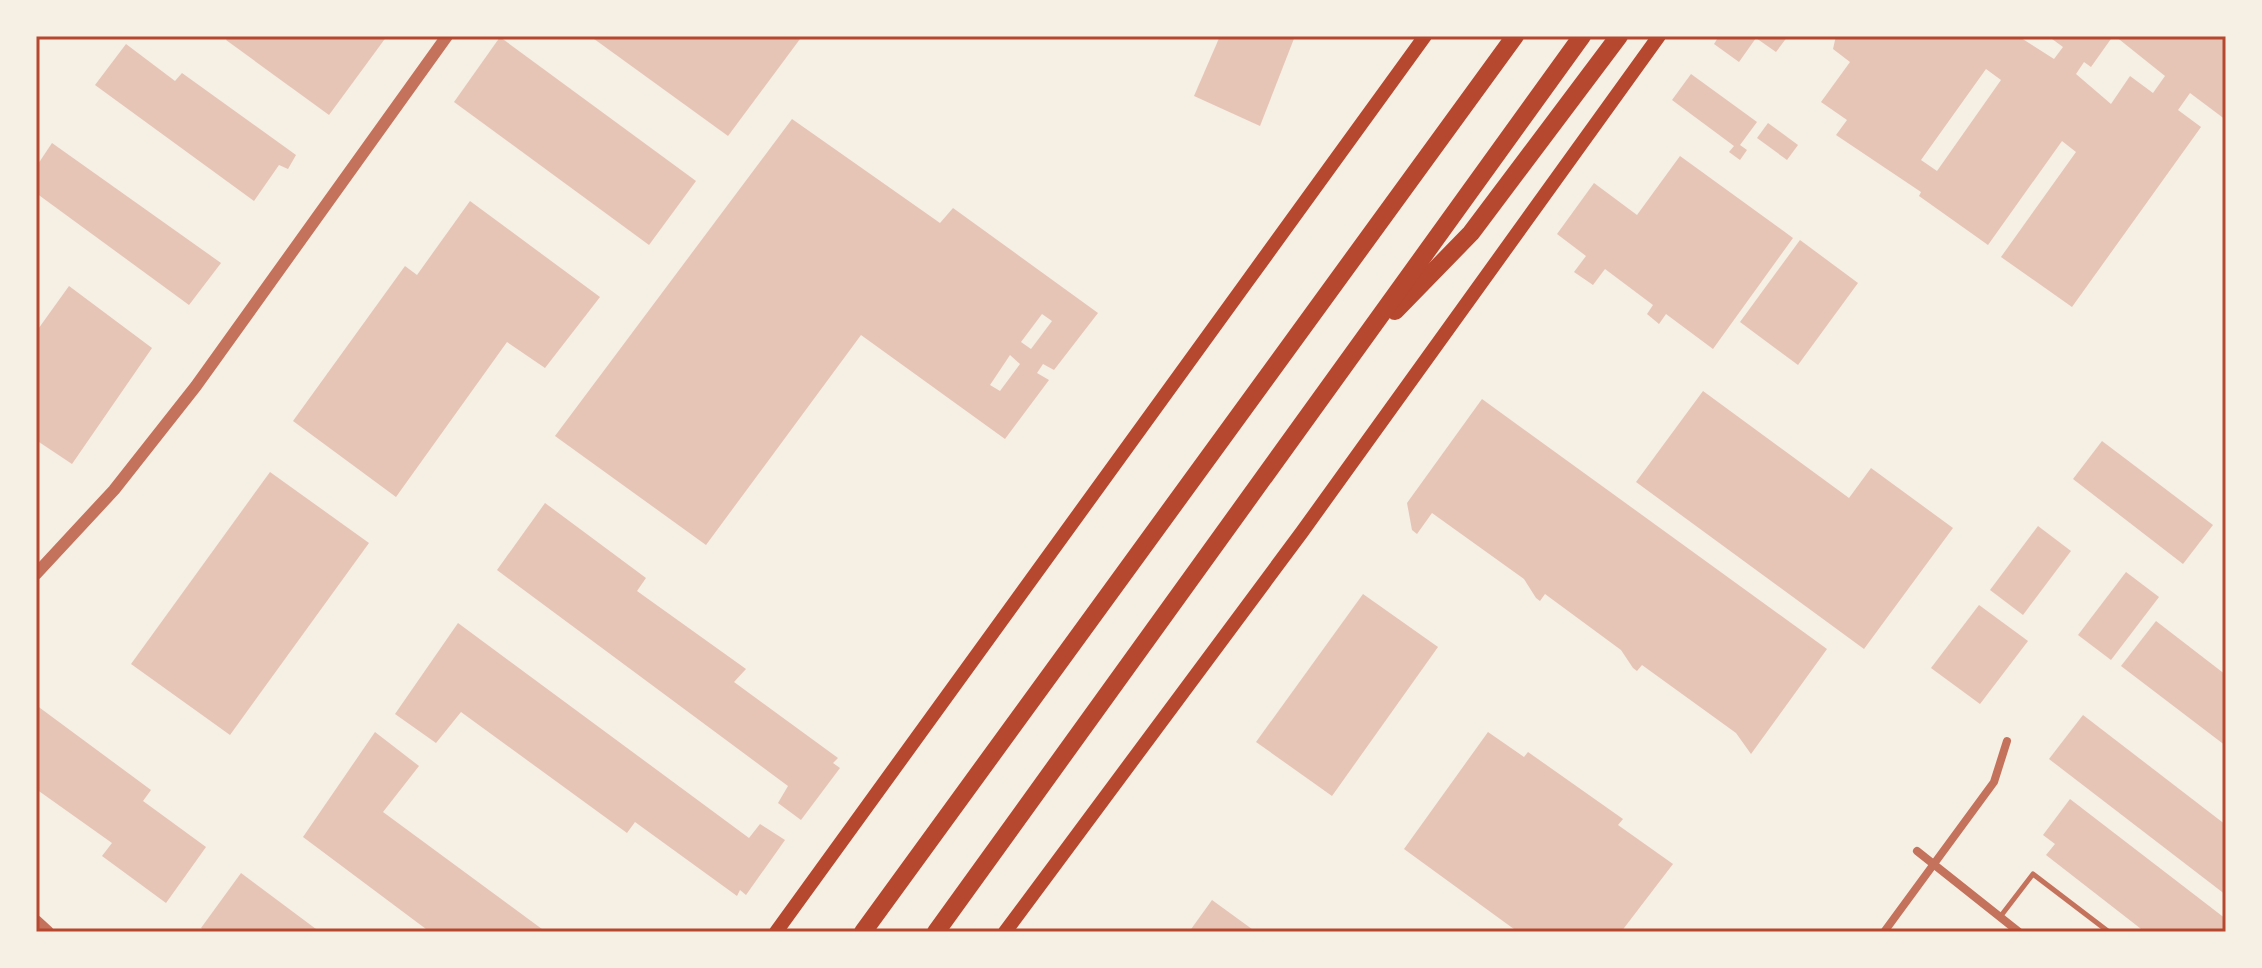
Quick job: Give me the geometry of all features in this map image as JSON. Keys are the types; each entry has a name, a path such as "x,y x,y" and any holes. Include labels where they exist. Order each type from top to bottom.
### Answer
{"highway":[{"path":"863,932 1515,36"},
{"path":"936,932 1582,36"},
{"path":"1349,359 1471,233 1619,36"}],"main road":[{"path":"776,932 1425,36"},
{"path":"1005,932 1311,519 1659,36"}],"street":[{"path":"36,574 114,490 196,386 447,36"},
{"path":"1884,932 1994,782 2007,741"},
{"path":"1917,851 2019,932"},
{"path":"36,921 48,932"}],"lane":[{"path":"2000,917 2033,874 2109,932"}],"building":[{"path":"229,36 387,36 329,115 226,40"},
{"path":"590,36 793,36 800,39 728,136"},
{"path":"1220,36 1295,36 1260,126 1194,96"},
{"path":"1719,36 1788,36 1776,52 1756,38 1739,62 1714,44"},
{"path":"1836,36 2018,36 2054,59 2063,47 2048,36 2113,36 2091,67 2084,62 2076,74 2111,104 2130,76 2153,93 2165,76 2115,36 2226,36 2226,120 2190,93 2178,110 2201,127 2072,307 2001,257 2076,152 2062,141 1988,245 1919,196 1921,192 1836,135 1847,120 1821,102 1850,62 1833,49","holes":["1986,69 2001,80 1937,171 1921,160"]},
{"path":"500,37 696,181 649,245 454,102"},
{"path":"126,44 175,81 182,73 296,155 288,169 279,165 254,201 95,85"},
{"path":"1691,74 1757,122 1740,145 1747,150 1740,160 1729,152 1734,146 1672,100"},
{"path":"792,119 940,223 953,208 1098,313 1054,370 1043,364 1037,373 1049,380 1005,439 861,335 706,545 555,436","holes":["1042,314 1052,321 1031,349 1021,342","1010,355 1020,364 1000,391 990,385"]},
{"path":"1768,123 1798,145 1787,160 1757,138"},
{"path":"52,143 221,263 189,305 36,193 36,167"},
{"path":"1680,156 1793,238 1713,349 1666,314 1659,324 1647,314 1653,305 1605,269 1593,285 1574,272 1586,256 1557,234 1594,183 1637,215"},
{"path":"470,201 600,297 545,368 507,342 396,497 293,421 405,266 417,275"},
{"path":"1800,240 1858,283 1798,365 1740,322"},
{"path":"69,286 152,348 72,464 39,442 36,446 36,332"},
{"path":"1703,391 1849,498 1871,468 1953,528 1864,649 1636,482"},
{"path":"1482,399 1827,649 1751,754 1736,733 1642,665 1637,671 1621,650 1545,594 1540,601 1524,579 1432,513 1417,534 1412,530 1407,503"},
{"path":"2102,441 2213,525 2183,564 2073,479"},
{"path":"270,472 369,543 230,735 131,664"},
{"path":"545,503 646,578 637,591 746,669 734,682 838,758 833,763 840,768 801,820 778,803 788,786 497,570"},
{"path":"2038,526 2071,551 2023,615 1990,590"},
{"path":"2126,572 2159,597 2111,660 2078,635"},
{"path":"1363,594 1438,647 1332,796 1256,742"},
{"path":"1979,605 2028,641 1980,704 1931,668"},
{"path":"2156,621 2226,675 2226,746 2121,666"},
{"path":"458,623 749,838 760,824 785,840 746,895 740,890 737,896 635,822 627,833 461,712 436,743 395,714"},
{"path":"36,705 151,790 143,801 206,847 166,903 102,856 112,843 36,789"},
{"path":"2083,715 2226,825 2226,895 2049,759"},
{"path":"375,732 419,766 383,812 546,932 430,932 303,837"},
{"path":"1488,732 1524,757 1528,752 1623,819 1618,825 1673,864 1621,932 1518,932 1404,849"},
{"path":"2070,799 2226,919 2226,932 2145,932 2046,855 2055,844 2043,835"},
{"path":"241,873 320,932 206,932 201,928"},
{"path":"1212,900 1256,932 1189,932"}]}
